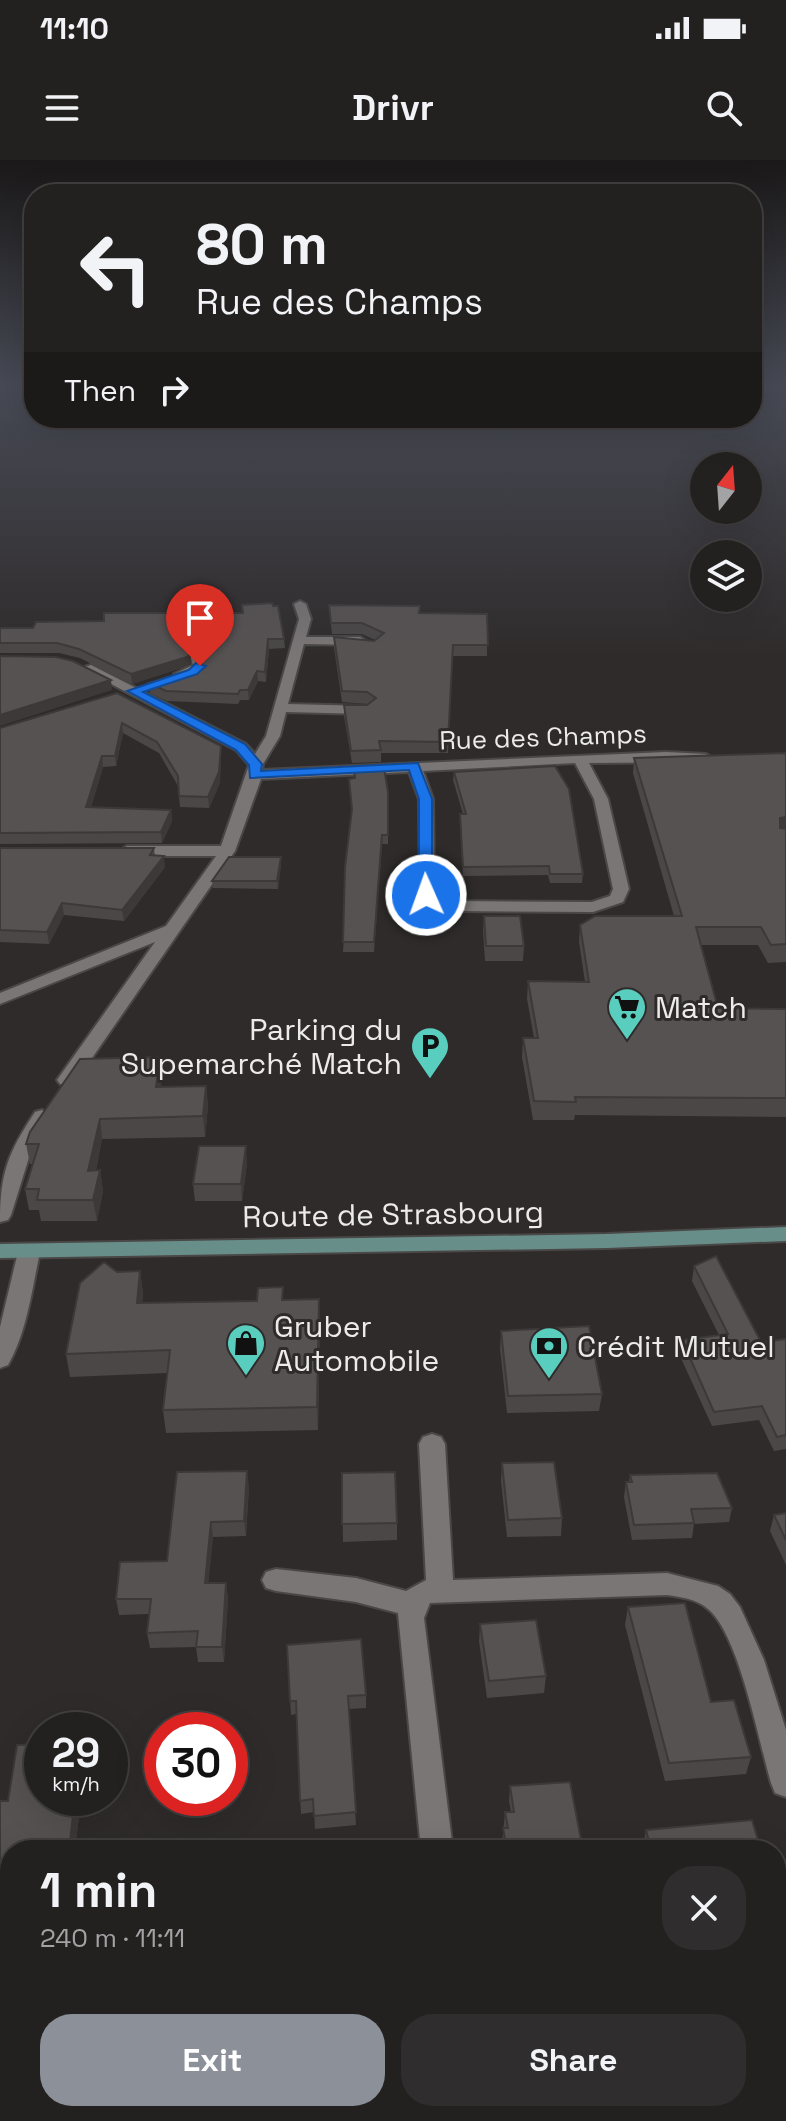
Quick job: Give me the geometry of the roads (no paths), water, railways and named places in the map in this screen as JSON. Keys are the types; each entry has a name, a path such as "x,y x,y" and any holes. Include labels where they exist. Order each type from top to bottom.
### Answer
{"main road":[{"name":"Route de Strasbourg","path":"0,1251 607,1241 786,1234"}],"street":[{"path":"0,1215 21,1151 34,1126 227,851 255,770 273,736 305,619 300,604"},
{"path":"300,640 362,641 375,645"},
{"path":"163,682 198,669 201,663 194,649"},
{"path":"69,662 241,747 255,770"},
{"path":"118,696 148,687"},
{"path":"280,708 367,710"},
{"name":"Rue des Champs","path":"255,770 666,756 719,759"},
{"path":"414,766 426,799 426,895 455,906 593,907 611,903 620,895 621,889 601,799 580,759"},
{"path":"118,851 227,851"},
{"path":"0,999 173,929"},
{"path":"0,1359 13,1323 29,1252"},
{"path":"432,1444 440,1590"},
{"path":"276,1580 356,1590 413,1605"},
{"path":"436,1840 411,1633 413,1605 417,1597 426,1592 667,1584 686,1586 718,1600 739,1631 786,1783"}],"place":[{"name":"Match","path":"627,1041"},
{"name":"Parking du Supemarché Match","path":"430,1080"},
{"name":"Gruber Automobile","path":"246,1377"},
{"name":"Crédit Mutuel","path":"549,1380"}]}
